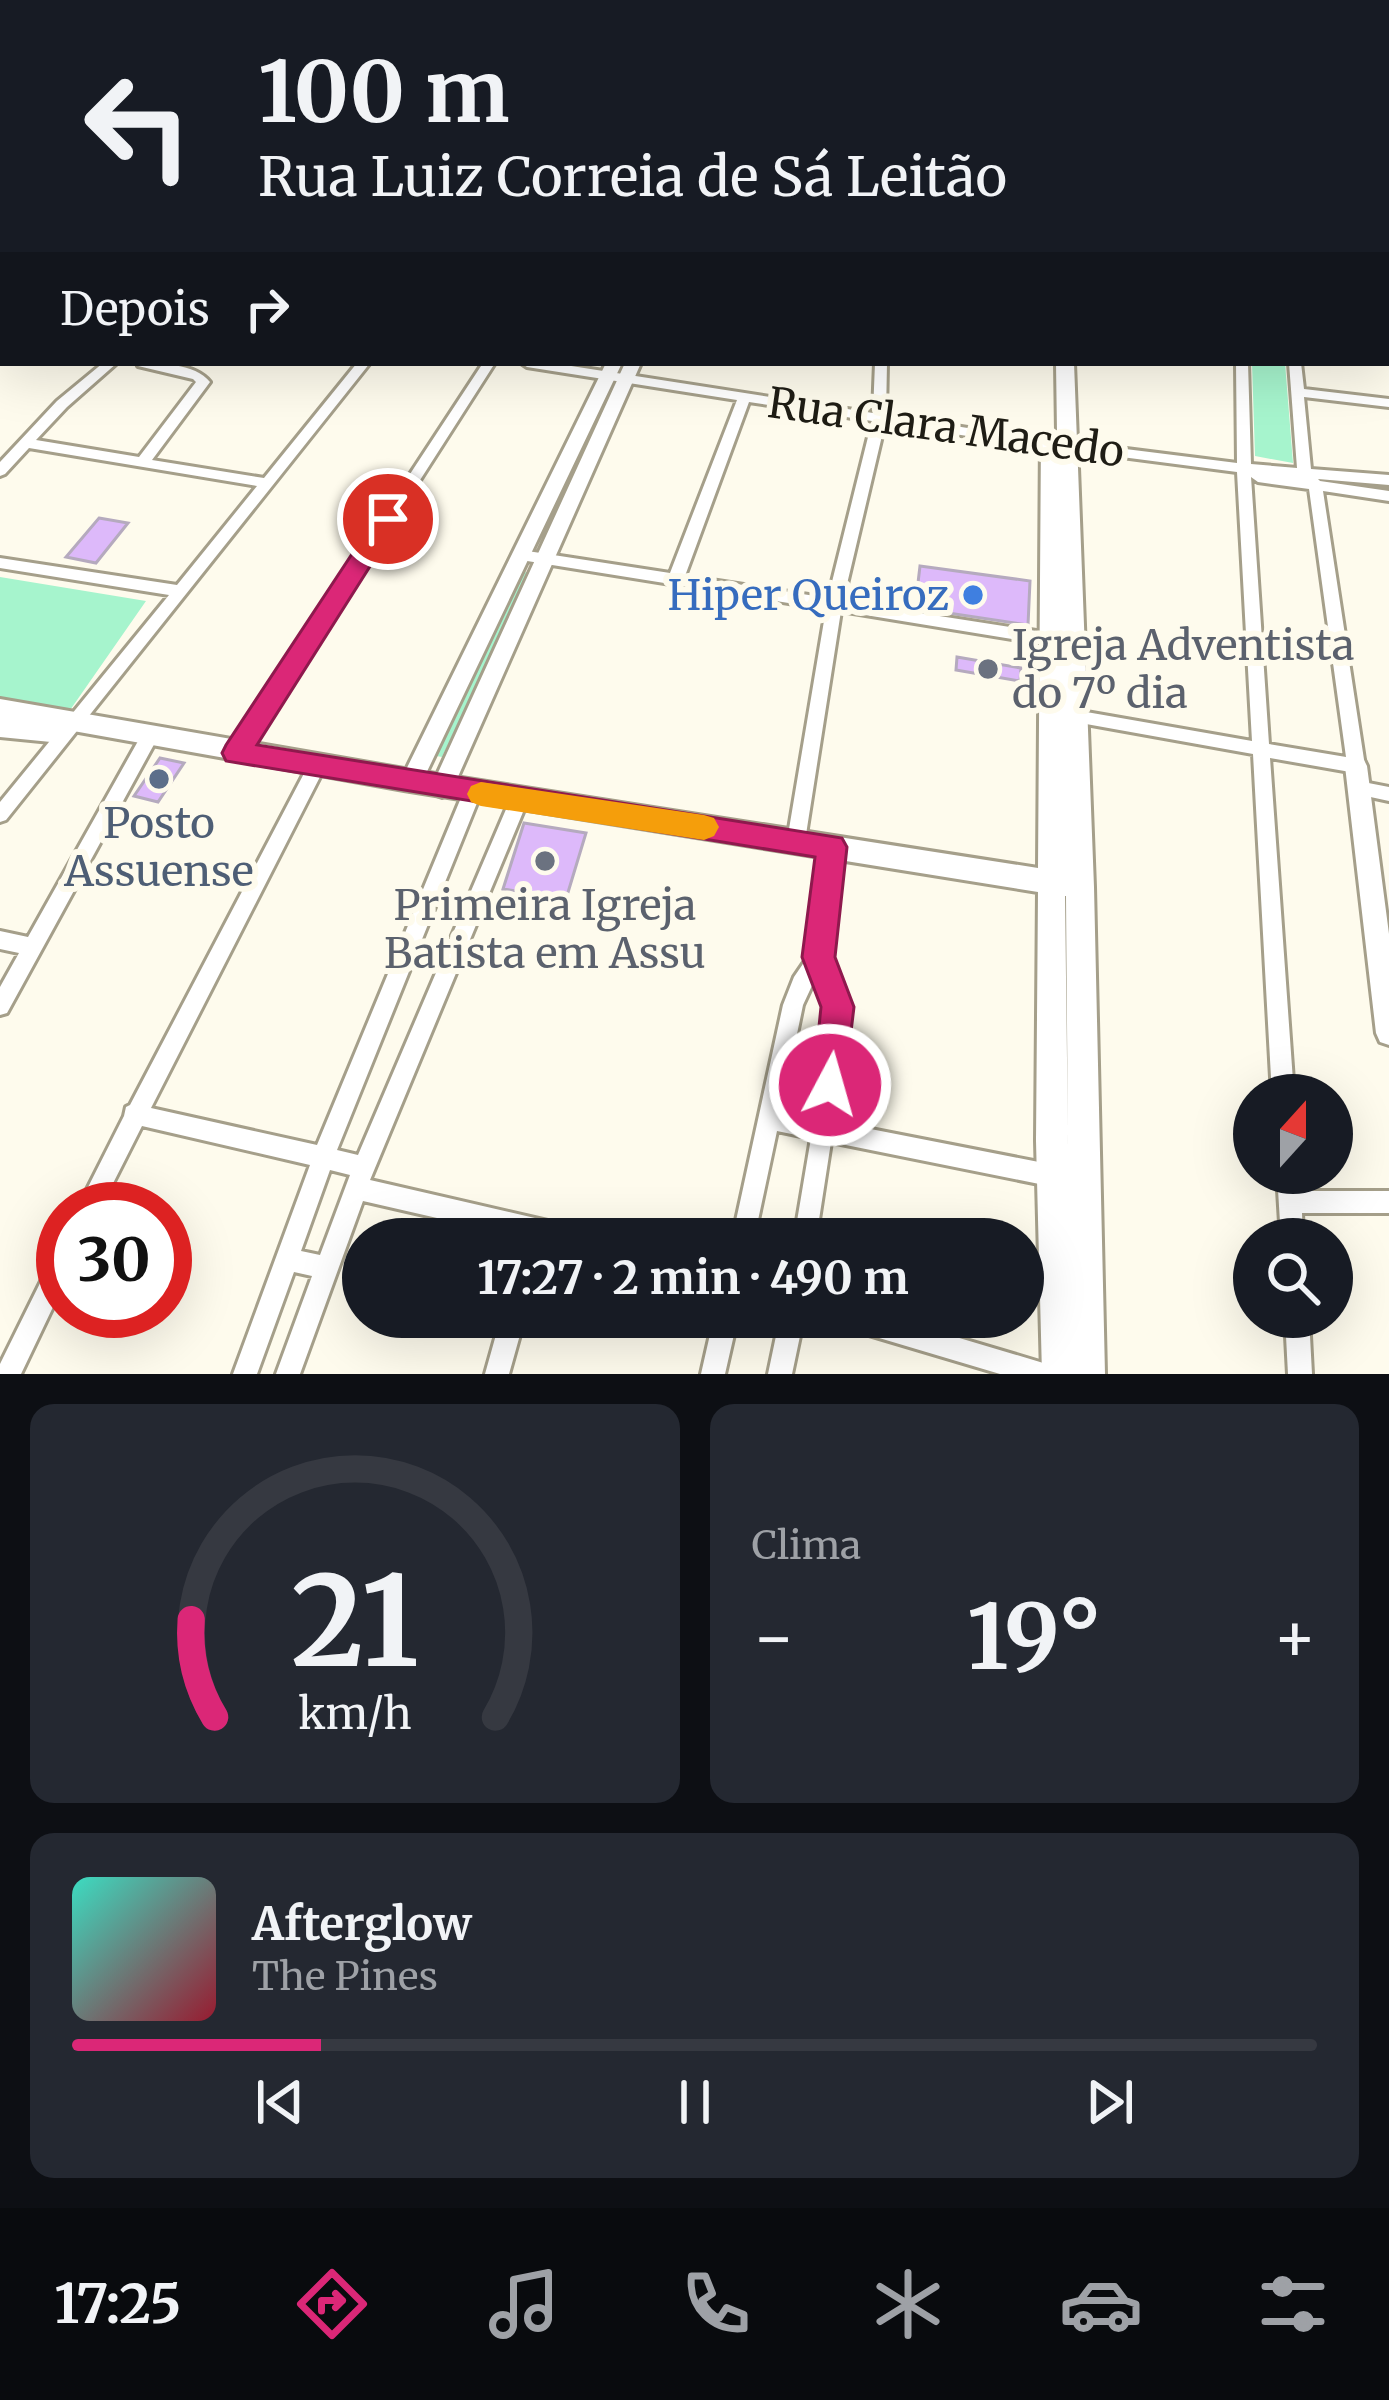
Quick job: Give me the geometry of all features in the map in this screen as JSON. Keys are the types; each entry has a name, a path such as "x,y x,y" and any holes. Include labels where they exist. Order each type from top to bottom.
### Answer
{"main road":[{"path":"1050,366 1075,716 1054,1176 1060,1374"},
{"path":"1065,366 1048,639 1066,885 1087,1374"},
{"path":"0,708 71,728"},
{"path":"0,727 119,734 1066,885"}],"street":[{"path":"0,471 85,382 107,366"},
{"path":"143,463 203,382 198,376 156,366"},
{"path":"0,814 362,366"},
{"path":"236,753 487,366"},
{"name":"Rua Clara Macedo","path":"567,366 620,370 744,398 879,420 1244,470 1389,480"},
{"path":"796,841 834,608 879,420 880,366"},
{"path":"1242,366 1244,470 1282,1074"},
{"path":"1295,366 1357,777 1389,1033"},
{"path":"411,782 531,557 620,370"},
{"path":"1298,392 1389,403"},
{"path":"675,581 744,398"},
{"path":"26,443 265,483"},
{"name":"Rua Clara Macedo","path":"1310,477 1389,496"},
{"path":"531,557 1048,639"},
{"path":"442,788 531,557"},
{"path":"0,562 181,591"},
{"path":"1075,716 1260,749 1357,777 1389,794"},
{"path":"0,1006 148,739"},
{"path":"101,1182 316,766"},
{"path":"245,1374 324,1156 472,793"},
{"path":"288,1374 360,1177 519,800"},
{"path":"747,1218 793,1005 818,957 832,847"},
{"path":"0,940 34,947"},
{"path":"809,1218 837,1007 818,957"},
{"path":"134,1114 324,1156 360,1177 487,1218"},
{"path":"768,1119 1054,1176"},
{"path":"1289,1194 1291,1218"},
{"path":"1290,1202 1389,1202"},
{"path":"287,1258 327,1268"},
{"path":"8,1374 36,1316"},
{"path":"497,1374 507,1338"},
{"path":"713,1374 721,1338"},
{"path":"780,1374 788,1338"},
{"path":"919,1338 1040,1374"},
{"path":"1298,1338 1300,1374"}],"green space":[{"path":"1252,366 1285,366 1293,463 1255,456"},
{"path":"518,571 530,573 442,757 431,755"},
{"path":"0,577 146,601 68,713 0,701"}],"building":[{"path":"99,518 128,523 96,563 66,557"},
{"name":"Hiper Queiroz","path":"920,566 1030,581 1028,625 915,608"},
{"name":"Igreja Adventista do 7º dia","path":"957,657 1021,668 1020,681 956,670"},
{"name":"Posto Assuense","path":"160,758 184,763 158,802 134,796"},
{"name":"Primeira Igreja Batista em Assu","path":"524,823 586,833 566,899 503,889"}],"waterway":[{"path":"1329,480 1389,488"}],"slow traffic":[{"path":"481,794 704,827"}],"place":[{"name":"Hiper Queiroz","path":"973,595"},
{"name":"Igreja Adventista do 7º dia","path":"988,669"},
{"name":"Posto Assuense","path":"159,779"},
{"name":"Primeira Igreja Batista em Assu","path":"545,861"}],"route":[{"path":"388,519 236,753 832,847 818,957 837,1007 830,1085"}]}
